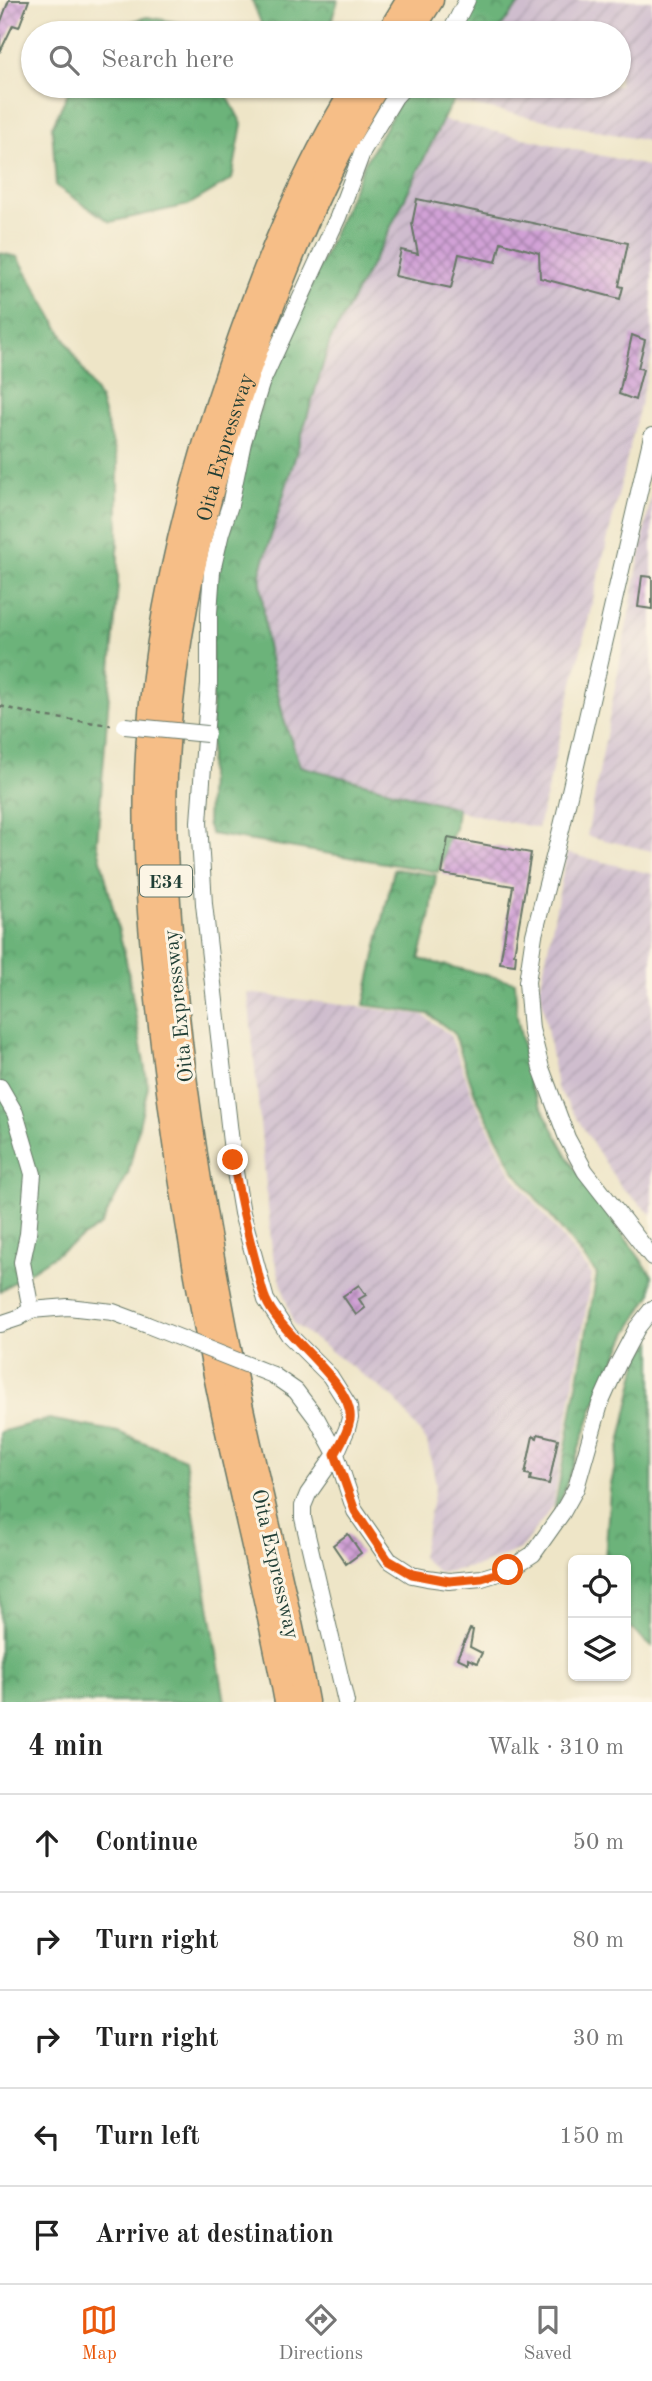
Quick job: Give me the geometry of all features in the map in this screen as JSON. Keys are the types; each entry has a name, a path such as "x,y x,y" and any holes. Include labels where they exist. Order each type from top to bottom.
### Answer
{"highway":[{"path":"396,21 409,0"},
{"path":"417,21 430,0"},
{"name":"Oita Expressway","path":"287,1702 215,1374 173,1127 147,872 147,775 153,694 168,599 190,496 218,402 253,300 290,215 350,98"},
{"name":"Oita Expressway","path":"306,1702 234,1377 202,1200 176,1009 165,872 165,779 171,696 185,603 207,501 235,408 271,306 317,196 370,98"}],"street":[{"path":"456,21 467,0"},
{"path":"346,1702 303,1518 303,1506 347,1429 349,1406 330,1376 289,1335 266,1300 240,1200 231,1147 204,890 200,822 207,734 212,571 243,442 261,384 338,217 363,150 393,98"},
{"path":"652,436 559,839 534,935 527,982 531,1029 541,1068 567,1138 585,1171 652,1258"},
{"path":"125,726 207,734"},
{"path":"0,1087 15,1112 33,1174 28,1234 22,1262 31,1310"},
{"path":"0,1324 31,1310 68,1307 113,1312 273,1375 296,1391 317,1419 335,1454 355,1511 388,1560 412,1574 449,1581 482,1578 508,1570 533,1554 576,1488 600,1404 637,1328 652,1309"}],"path":[{"path":"0,706 41,716 125,726"}],"shaded area":[{"path":"511,0 652,0 652,142 446,100 631,98 631,21 498,21"},
{"path":"430,117 652,167 652,355 538,828 278,773 244,576 306,368"},
{"path":"652,492 652,851 587,836"},
{"path":"567,853 652,874 652,1215 621,1187 557,1087 540,988"},
{"path":"248,993 423,1015 450,1035 474,1099 511,1173 592,1275 553,1506 520,1549 478,1566 439,1573 421,1557 436,1484 427,1442 395,1399 293,1323 272,1251"}],"green space":[{"path":"252,0 338,0 332,21 260,21"},
{"path":"474,0 522,0 505,21 462,21"},
{"path":"147,17 169,21 134,21"},
{"path":"65,98 228,98 242,124 232,179 188,205 110,222 56,186 52,127"},
{"path":"402,98 455,98 386,237 330,341 260,573 267,645 284,720 300,766 457,808 455,828 438,872 211,834 207,823 212,704 212,600 242,465 266,390 364,164"},
{"path":"0,253 18,257 100,400 118,462 118,584 97,843 126,960 148,1086 128,1174 101,1225 0,1291"},
{"path":"394,869 436,875 430,919 419,959 515,982 517,1016 531,1088 573,1166 652,1275 651,1295 628,1332 594,1406 559,1505 555,1507 597,1274 514,1171 475,1094 454,1033 428,1014 364,1005"},
{"path":"652,1341 652,1647 631,1628 631,1555 605,1555 610,1489 639,1358"},
{"path":"49,1419 118,1432 185,1459 225,1702 0,1702 0,1432"}],"building":[{"path":"9,0 29,0 19,27 13,25 0,52 0,24"},
{"path":"417,199 628,243 619,286 623,287 620,299 540,278 539,253 501,242 496,262 459,254 451,288 395,276 401,250 418,254 412,224"},
{"path":"632,335 645,340 638,368 643,369 635,400 619,394"},
{"path":"642,576 652,577 652,609 638,607"},
{"path":"448,838 531,853 514,954 515,965 500,963 513,886 442,874"},
{"path":"359,1285 366,1295 359,1299 365,1308 356,1315 343,1296"},
{"path":"538,1434 558,1439 549,1484 530,1480 531,1475 525,1474 533,1436 537,1438"},
{"path":"348,1534 361,1553 346,1564 333,1545"},
{"path":"470,1629 473,1630 470,1647 482,1653 477,1663 468,1659 468,1663 457,1658"}],"route":[{"path":"233,1160 242,1213 266,1300 289,1335 330,1376 349,1406 347,1429 335,1454 355,1511 388,1560 412,1574 449,1581 482,1578 508,1570"}]}
